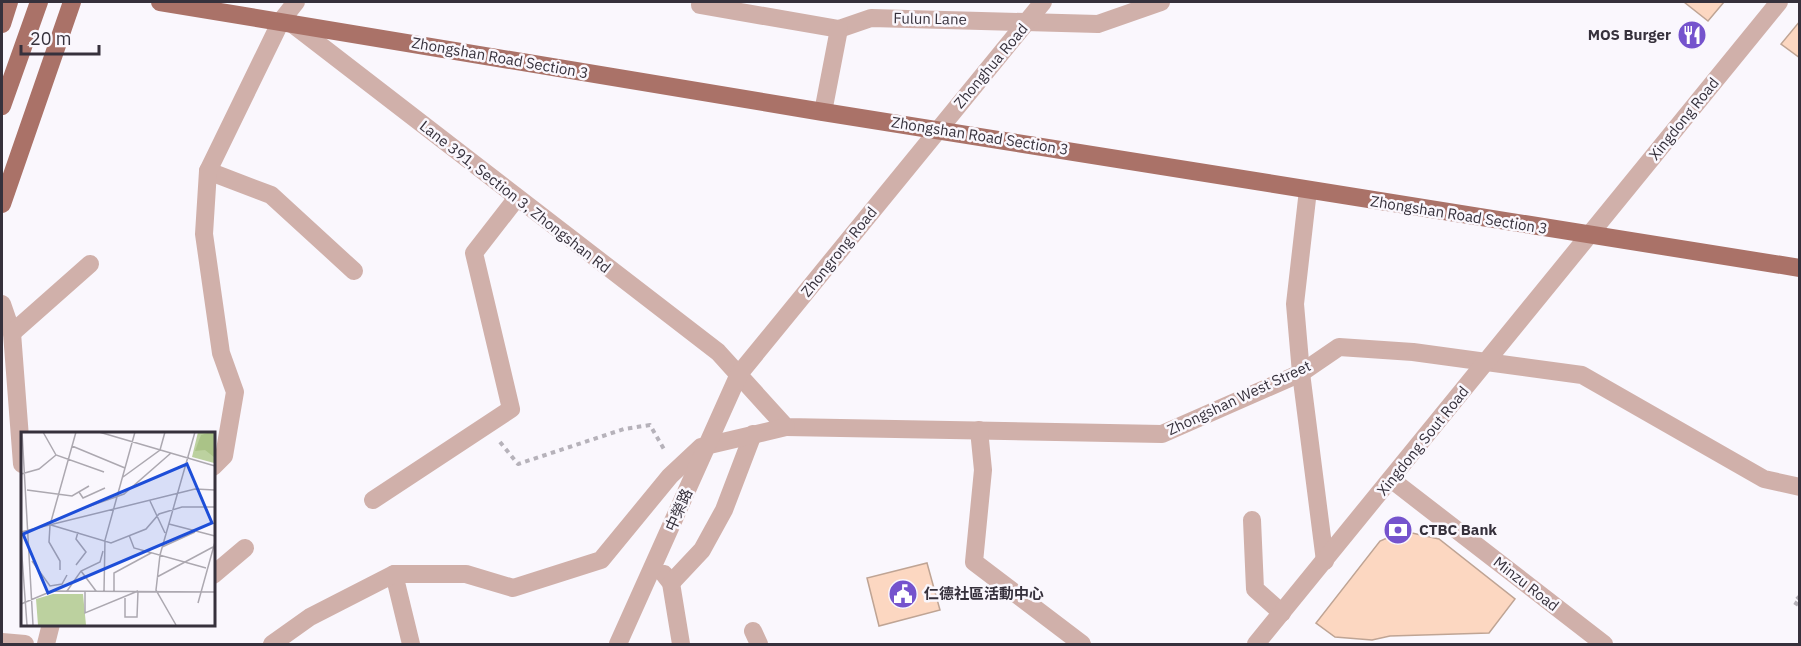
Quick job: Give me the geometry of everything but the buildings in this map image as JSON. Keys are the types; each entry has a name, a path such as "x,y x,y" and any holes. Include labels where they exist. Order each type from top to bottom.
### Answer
{"main road":[{"path":"2,24 9,2"},
{"path":"2,106 39,2"},
{"path":"2,204 72,2"},
{"name":"Zhongshan Road Section 3","path":"160,2 823,112 1800,268"}],"street":[{"path":"214,467 224,456 235,392 221,353 204,234 208,171 296,2"},
{"name":"Zhonghua Road","path":"939,129 1043,2"},
{"name":"Fulun Lane","path":"700,5 838,29 871,18 1029,20 1098,24 1161,2"},
{"name":"Xingdong Road","path":"1589,236 1779,2"},
{"name":"Lane 391, Section 3, Zhongshan Rd","path":"285,22 718,352 739,374"},
{"path":"823,112 838,29"},
{"name":"Zhongrong Road","path":"739,374 939,129"},
{"path":"208,171 271,195 354,271"},
{"path":"1308,190 1295,304 1301,373 1325,561"},
{"path":"373,500 511,409 474,253 516,199"},
{"name":"Xingdong Sout Road","path":"1256,645 1589,236"},
{"path":"12,333 90,264"},
{"path":"2,304 12,333 21,451"},
{"name":"Zhongshan West Street","path":"709,445 786,427 1162,434 1301,373 1339,346 1413,352 1582,375 1764,479 1800,487"},
{"path":"739,374 786,427"},
{"name":"中榮路","path":"618,645 739,374"},
{"path":"979,430 983,470 974,562 1082,645"},
{"path":"670,583 702,550 724,510 753,434"},
{"path":"272,645 310,617 394,574 466,574 513,588 600,560 677,469 701,447 709,445"},
{"name":"Minzu Road","path":"1392,480 1604,645"},
{"path":"1252,520 1255,589 1282,613"},
{"path":"214,574 245,548"},
{"path":"655,563 670,583 681,645"},
{"path":"394,574 411,645"},
{"path":"46,645 51,625"},
{"path":"2,642 25,645"}],"path":[{"path":"486,426 518,464 624,429 650,425 677,469"},
{"path":"1800,596 1794,602 1800,606"}],"place":[{"name":"MOS Burger","path":"1692,35"},
{"name":"CTBC Bank","path":"1398,530"},
{"name":"仁德社區活動中心","path":"903,594"}]}
